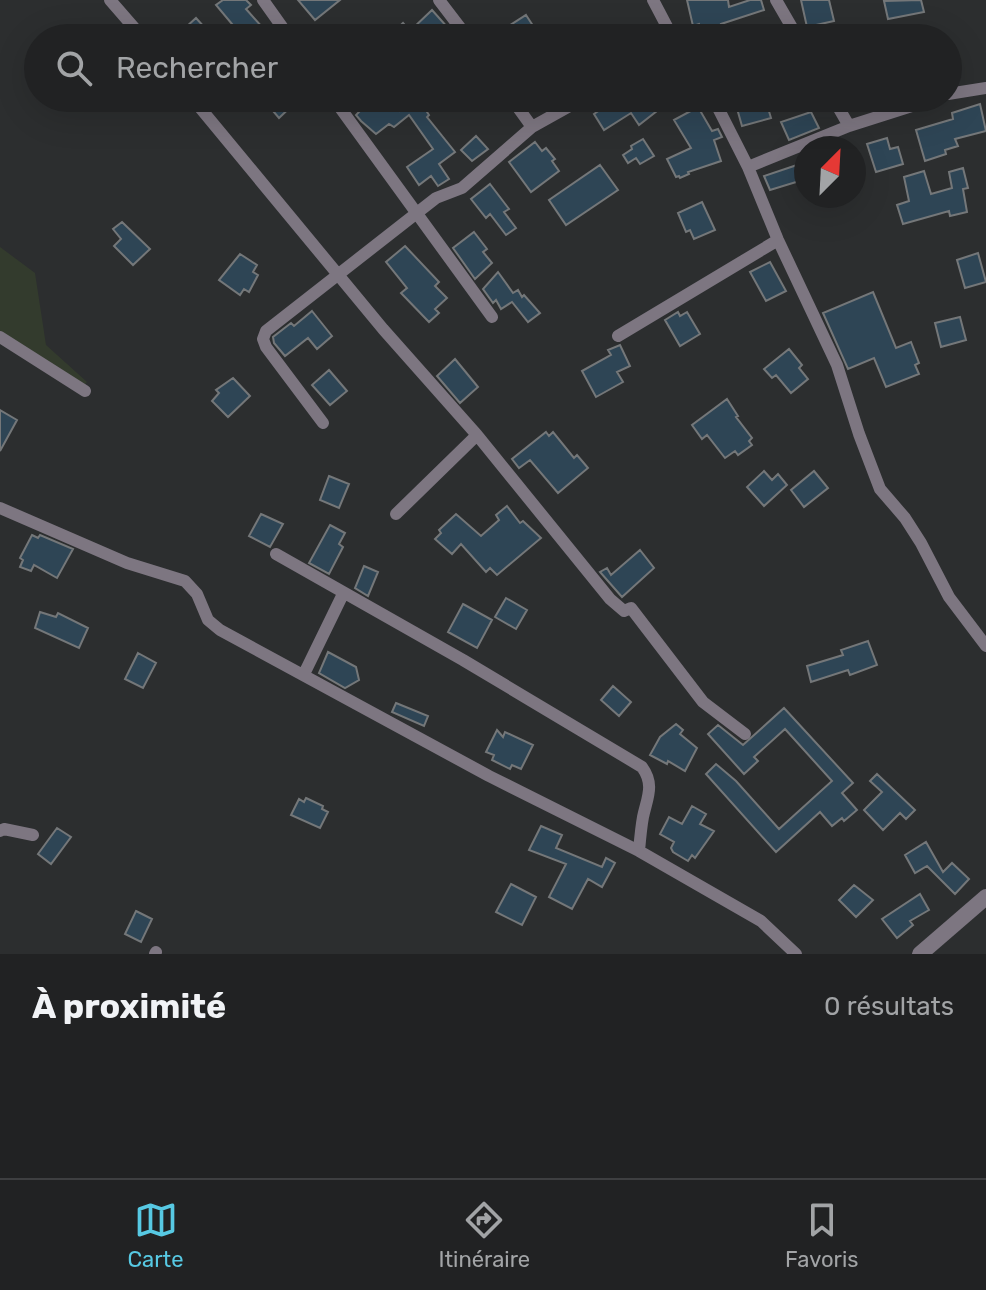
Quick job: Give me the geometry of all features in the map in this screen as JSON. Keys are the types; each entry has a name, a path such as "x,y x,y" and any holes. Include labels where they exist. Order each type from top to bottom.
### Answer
{"street":[{"path":"110,0 131,24"},
{"path":"263,0 280,24"},
{"path":"439,0 457,24"},
{"path":"653,0 664,24"},
{"path":"776,0 790,24"},
{"path":"962,92 986,88"},
{"path":"204,112 383,329 477,435 610,599 624,611 631,608 703,702 745,734"},
{"path":"343,112 492,317"},
{"path":"521,112 532,127"},
{"path":"323,423 266,347 263,339 266,331 436,198 462,188 532,127 559,112"},
{"path":"720,112 837,365 880,489 921,543 949,597 984,639"},
{"path":"841,112 849,126"},
{"path":"748,167 849,126 893,112"},
{"path":"618,336 778,240"},
{"path":"0,352 2,338 85,391"},
{"path":"396,514 477,435"},
{"path":"0,508 127,563 185,581 197,594 208,620 220,630 489,776 639,851 761,921 796,954"},
{"path":"276,554 642,767 649,776 650,791 639,851"},
{"path":"304,674 343,594"},
{"path":"0,831 4,829 33,835"},
{"path":"920,954 986,897"}],"green space":[{"path":"0,247 35,273 46,345 87,382 81,388 0,337"}],"building":[{"path":"223,0 246,0 251,5 246,9 259,24 232,24 216,5"},
{"path":"298,0 340,0 315,20"},
{"path":"687,0 728,0 729,7 761,0 764,10 721,24 693,24"},
{"path":"801,0 829,0 834,21 806,24"},
{"path":"921,0 924,12 888,19 884,1"},
{"path":"432,10 444,24 417,24"},
{"path":"526,15 532,24 512,24"},
{"path":"980,104 986,131 955,139 958,146 925,161 916,130 953,119 952,113"},
{"path":"359,112 427,112 427,117 455,152 439,164 449,179 438,186 431,176 419,185 407,167 433,149 409,115 394,127 389,124 376,134 356,115"},
{"path":"656,112 639,125 631,113 604,130 594,114"},
{"path":"689,112 701,112 712,131 718,129 722,137 714,140 721,161 676,177 667,159 691,148 674,120"},
{"path":"738,112 769,112 771,118 742,126"},
{"path":"811,112 819,128 789,140 781,122"},
{"path":"476,136 488,149 472,161 461,150"},
{"path":"887,138 890,149 898,147 903,164 876,172 867,144"},
{"path":"643,139 654,156 640,164 636,158 628,163 623,155"},
{"path":"535,142 542,151 546,148 555,159 552,161 559,171 531,192 509,162"},
{"path":"600,165 618,190 566,225 549,200"},
{"path":"794,166 794,183 770,190 764,176"},
{"path":"963,168 968,188 963,189 967,212 950,216 949,211 903,224 897,205 909,201 904,177 924,171 931,194 952,188 949,172"},
{"path":"490,184 509,209 504,212 516,228 506,235 490,214 486,218 471,199"},
{"path":"702,202 715,230 694,239 690,230 686,232 678,213"},
{"path":"122,222 150,249 133,265 114,246 121,239 113,229"},
{"path":"474,232 487,249 483,252 492,263 475,279 453,248"},
{"path":"405,246 439,282 435,286 447,298 435,309 439,313 429,322 401,293 407,288 386,262"},
{"path":"978,253 986,282 965,288 957,260"},
{"path":"240,254 257,265 253,272 258,275 249,292 244,289 240,295 219,280"},
{"path":"770,262 786,291 766,301 750,272"},
{"path":"498,272 513,293 518,290 540,313 528,322 512,302 501,309 496,300 493,303 483,289"},
{"path":"873,292 896,348 911,342 919,363 915,365 919,374 886,387 874,358 848,369 823,313"},
{"path":"312,311 332,336 317,349 308,338 285,356 273,337 291,323 294,326"},
{"path":"678,312 680,316 687,312 700,334 680,346 665,320"},
{"path":"960,317 966,340 941,347 935,323"},
{"path":"620,345 630,366 617,372 623,382 596,397 582,371 611,355 608,350"},
{"path":"789,349 802,365 799,368 808,379 791,393 776,375 772,378 764,369"},
{"path":"455,359 478,387 460,403 437,376"},
{"path":"329,370 347,391 330,405 312,385"},
{"path":"233,378 250,396 228,417 212,401 219,393 216,390"},
{"path":"727,399 752,438 749,441 752,445 738,455 735,451 725,458 707,435 702,439 692,425"},
{"path":"0,410 17,420 0,451"},
{"path":"546,432 549,436 553,432 574,458 577,455 588,468 558,493 530,460 519,468 512,459"},
{"path":"764,471 772,480 778,474 787,485 764,506 747,487"},
{"path":"814,471 828,488 804,507 791,490"},
{"path":"329,476 349,484 339,508 320,500"},
{"path":"507,506 520,523 523,521 541,538 497,575 490,568 486,572 461,544 452,554 435,539 441,533 439,530 456,514 481,536 499,520 496,515"},
{"path":"261,514 283,524 270,547 249,536"},
{"path":"330,525 345,533 339,544 343,547 329,574 309,563"},
{"path":"32,535 38,538 40,535 73,549 57,578 34,565 31,571 20,567 23,560 20,558"},
{"path":"640,550 654,568 622,597 600,572 607,568 611,575"},
{"path":"364,566 378,572 368,596 355,588"},
{"path":"506,598 527,610 516,629 495,617"},
{"path":"463,604 492,620 477,648 448,632"},
{"path":"40,612 56,617 58,613 88,628 79,648 35,628"},
{"path":"868,641 877,665 850,675 848,670 811,682 807,666 843,655 841,650"},
{"path":"328,652 356,667 359,680 345,688 319,673"},
{"path":"138,653 156,663 143,688 125,679"},
{"path":"613,686 631,702 619,716 601,700"},
{"path":"396,703 428,716 424,726 392,712"},
{"path":"784,708 853,783 842,793 857,810 832,826 820,812 776,852 706,774 716,764 736,781 779,829 832,781 785,729 754,757 758,761 744,774 708,734 718,725 743,745"},
{"path":"676,724 683,730 680,734 697,748 685,771 650,755 660,737"},
{"path":"497,730 503,737 505,732 533,745 521,769 512,765 510,769 492,760 494,755 486,752"},
{"path":"877,774 915,810 906,819 900,813 883,830 864,810 882,792 870,781"},
{"path":"306,798 328,812 320,828 291,815 299,799 304,802"},
{"path":"692,806 706,814 700,824 714,831 695,858 692,855 688,861 673,852 674,842 660,834 669,817 682,824"},
{"path":"541,826 562,835 556,848 602,867 606,858 615,863 602,887 588,879 572,909 549,897 566,864 529,850"},
{"path":"57,828 71,837 51,864 38,854"},
{"path":"926,842 943,872 952,863 969,879 955,894 927,866 915,873 905,855"},
{"path":"511,884 536,897 522,925 496,912"},
{"path":"854,885 873,900 856,917 839,900"},
{"path":"920,894 929,910 910,921 913,925 897,938 882,919"},
{"path":"136,911 152,919 141,942 125,934"}]}
